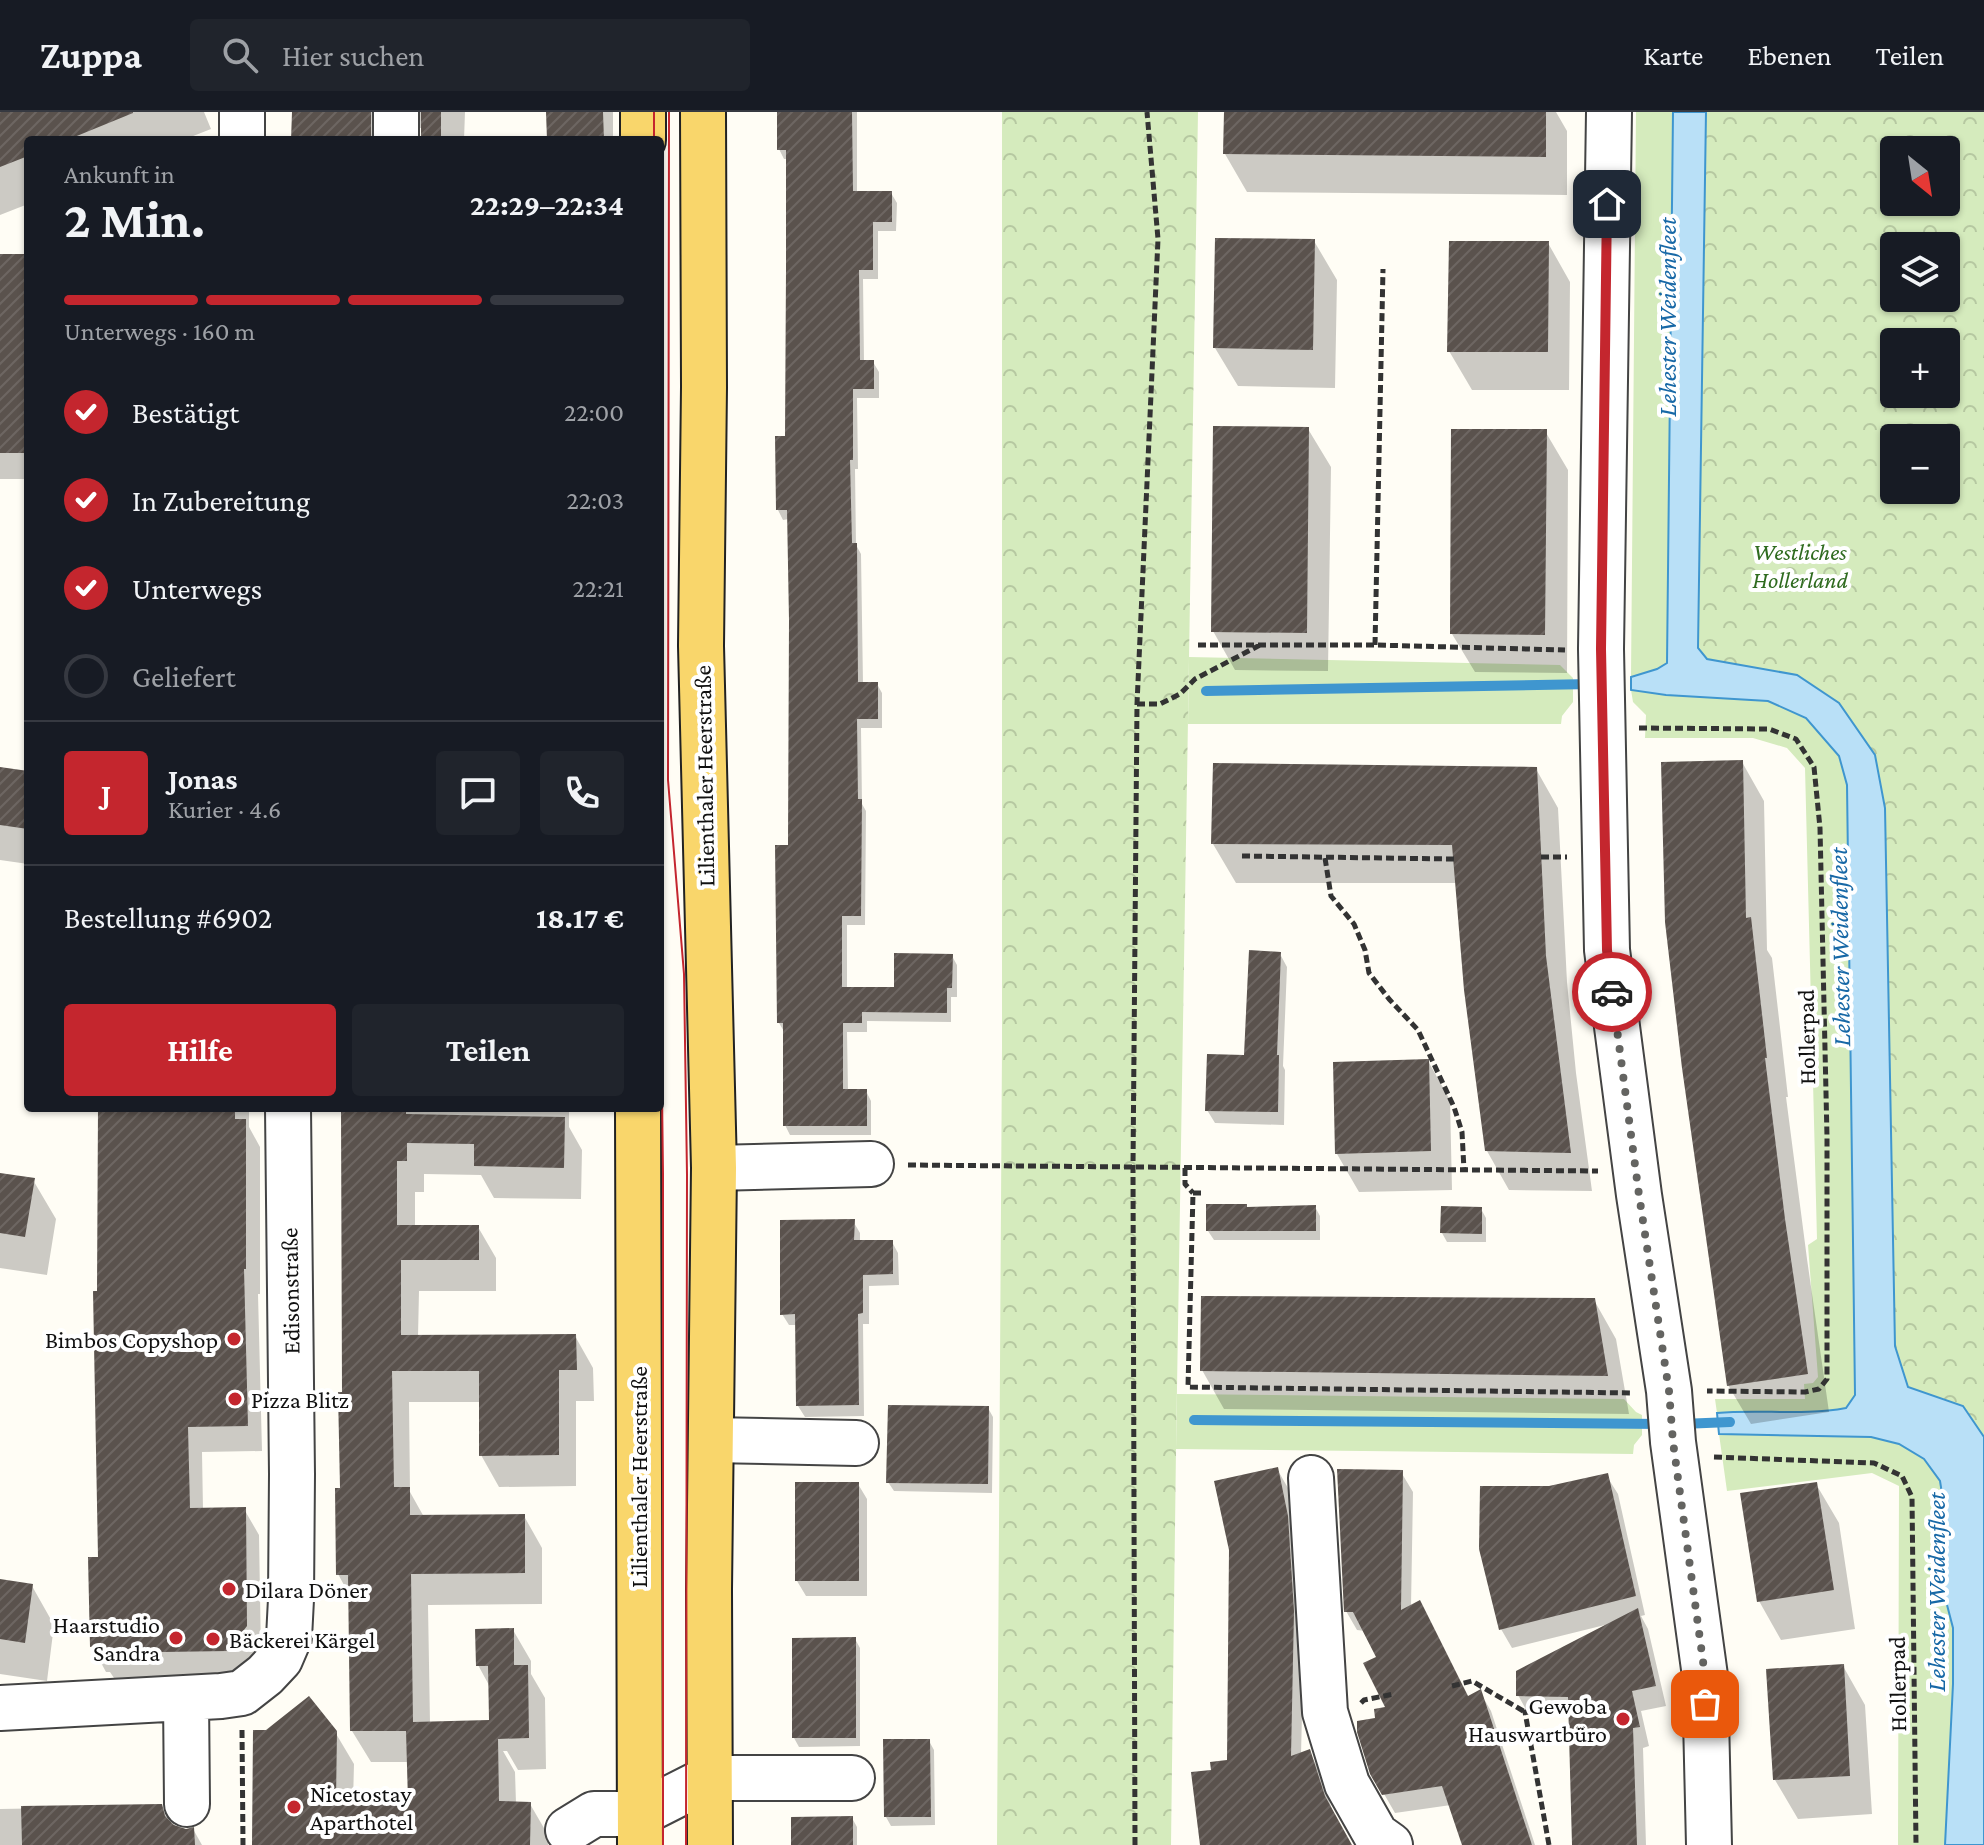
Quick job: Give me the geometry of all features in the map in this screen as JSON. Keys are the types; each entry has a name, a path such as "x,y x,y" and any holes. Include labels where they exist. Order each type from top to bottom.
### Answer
{"main road":[{"path":"643,112 643,136"},
{"name":"Lilienthaler Heerstraße","path":"703,112 701,646 714,1168 710,1845"},
{"name":"Lilienthaler Heerstraße","path":"638,1112 640,1829"}],"street":[{"path":"242,112 242,136"},
{"path":"396,112 396,136"},
{"path":"1609,112 1607,950 1635,1169 1678,1407 1705,1676 1709,1845"},
{"name":"Edisonstraße","path":"242,1693 280,1659 289,1638 292,1474 288,1112"},
{"path":"714,1168 871,1164"},
{"path":"711,1440 856,1443"},
{"path":"1311,1478 1325,1712 1347,1784 1376,1835 1390,1845"},
{"path":"0,1708 47,1722 138,1716 186,1698 242,1693"},
{"path":"186,1698 187,1804"},
{"path":"568,1830 594,1814 640,1829 710,1778 852,1778"}],"path":[{"path":"1135,1845 1133,1167 1137,704 1158,239 1147,112"},
{"path":"1375,645 1383,269"},
{"path":"1198,645 1375,645 1608,688"},
{"path":"1137,704 1160,704 1180,694 1195,679 1261,645"},
{"name":"Hollerpad","path":"1608,688 1769,729 1796,739 1814,767 1820,828 1826,1106 1827,1379 1819,1389 1805,1392 1678,1407"},
{"path":"1242,856 1454,859"},
{"path":"1325,858 1331,896 1354,924 1365,950 1369,973 1418,1030 1449,1097 1462,1132 1464,1170"},
{"path":"871,1164 1635,1169"},
{"path":"1185,1168 1185,1184 1193,1193 1188,1387 1614,1393 1678,1407"},
{"path":"1193,1193 1201,1193"},
{"name":"Hollerpad","path":"1714,1457 1874,1463 1902,1476 1912,1497 1916,1845"},
{"path":"1452,1686 1472,1681 1525,1712 1588,1709"},
{"path":"242,1693 243,1845"},
{"path":"1525,1712 1549,1845"}],"green space":[{"path":"1002,112 1198,112 1171,1845 997,1845 1002,1046"},
{"path":"1636,112 1673,112 1667,664 1631,677"},
{"name":"Westliches Hollerland","path":"1687,112 1984,112 1984,1845 1959,1470 1885,1410 1860,764 1826,715 1679,670"},
{"path":"1189,657 1560,665 1573,678 1573,702 1562,716 1561,724 1188,724"},
{"path":"1631,690 1768,701 1806,718 1839,756 1847,785 1855,1395 1846,1408 1814,1412 1717,1413 1715,1399 1805,1399 1804,1384 1813,1383 1818,1377 1808,1245 1817,1239 1805,768 1787,748 1753,738 1645,738 1646,715 1633,702"},
{"path":"1177,1394 1624,1399 1642,1415 1642,1435 1634,1445 1633,1454 1176,1449"},
{"path":"1719,1434 1871,1437 1899,1444 1924,1459 1940,1481 1944,1506 1940,1578 1953,1628 1945,1845 1898,1845 1899,1486 1872,1473 1727,1491"}],"water":[{"path":"1673,112 1706,112 1698,648 1707,659 1797,675 1839,703 1875,755 1885,808 1895,1346 1908,1387 1963,1406 1984,1437 1984,1845 1945,1845 1953,1628 1940,1578 1944,1506 1940,1481 1924,1459 1899,1444 1871,1437 1719,1434 1717,1413 1846,1408 1855,1395 1847,785 1839,756 1806,718 1768,701 1631,690 1631,677 1667,663"}],"building":[{"path":"0,112 133,112 77,136 24,136 24,158 0,167"},
{"path":"292,112 371,112 371,136 291,136"},
{"path":"421,112 441,112 441,136 421,136"},
{"path":"546,112 603,112 604,136 547,136"},
{"path":"777,112 852,112 853,191 892,191 892,222 873,222 873,270 859,270 860,360 874,360 874,389 853,389 853,460 850,460 852,543 857,543 858,682 878,682 878,719 857,719 858,799 862,799 861,916 842,916 842,987 894,987 894,953 953,954 952,988 947,988 947,1013 862,1012 862,1023 843,1023 843,1089 867,1089 867,1126 783,1126 783,1023 777,1023 775,845 788,845 789,620 787,510 776,510 775,436 785,436 786,270 786,150 777,150"},
{"path":"1224,112 1546,112 1546,157 1223,154"},
{"path":"1215,238 1315,239 1313,350 1213,348"},
{"path":"1449,241 1549,241 1548,352 1447,352"},
{"path":"0,254 24,254 24,453 0,453"},
{"path":"1213,426 1309,427 1307,633 1211,632"},
{"path":"1451,429 1547,429 1545,635 1450,634"},
{"path":"1743,760 1746,918 1751,917 1785,1219 1808,1374 1727,1386 1682,1068 1665,922 1661,762"},
{"path":"1213,763 1537,767 1546,956 1571,1153 1485,1151 1464,990 1452,845 1211,844"},
{"path":"0,767 24,770 24,828 0,825"},
{"path":"1249,950 1281,952 1278,1112 1205,1111 1207,1054 1244,1055"},
{"path":"1429,1059 1431,1151 1335,1154 1333,1062"},
{"path":"98,1112 235,1112 235,1119 246,1119 244,1269 248,1426 188,1427 190,1508 246,1507 247,1626 228,1651 97,1653 97,1646 90,1647 88,1557 98,1557 93,1291 97,1291"},
{"path":"341,1112 565,1117 564,1168 474,1166 474,1144 407,1143 407,1161 397,1161 397,1225 479,1225 479,1260 401,1260 401,1335 576,1334 577,1370 559,1370 559,1455 479,1456 479,1371 392,1371 394,1487 410,1487 410,1515 525,1514 525,1573 411,1574 413,1722 489,1720 488,1666 476,1666 475,1629 514,1628 514,1665 528,1665 529,1738 498,1739 499,1801 531,1802 530,1845 252,1845 253,1730 266,1730 309,1696 337,1731 336,1800 408,1801 406,1731 350,1731 348,1575 336,1575 335,1488 340,1488 338,1392 342,1392"},
{"path":"0,1173 35,1178 25,1237 0,1233"},
{"path":"1206,1204 1247,1204 1247,1207 1316,1205 1316,1231 1206,1231"},
{"path":"1441,1206 1482,1207 1482,1234 1440,1233"},
{"path":"855,1219 854,1240 893,1240 893,1274 863,1275 863,1313 858,1314 859,1405 796,1406 795,1314 780,1315 780,1220"},
{"path":"1201,1296 1595,1298 1608,1376 1200,1371"},
{"path":"888,1405 989,1406 988,1484 886,1483"},
{"path":"1278,1467 1288,1516 1294,1611 1291,1756 1310,1749 1325,1796 1352,1845 1200,1845 1191,1772 1211,1770 1210,1762 1227,1760 1229,1550 1214,1481"},
{"path":"1337,1469 1403,1470 1401,1610 1420,1600 1468,1696 1481,1689 1532,1845 1462,1845 1442,1786 1382,1795 1370,1774 1357,1732 1357,1721 1375,1718 1374,1709 1385,1707 1363,1663 1376,1657 1353,1612 1344,1612"},
{"path":"1608,1473 1636,1596 1499,1630 1479,1549 1480,1486 1549,1486"},
{"path":"795,1482 859,1482 859,1581 795,1581"},
{"path":"1817,1482 1834,1590 1757,1602 1740,1493"},
{"path":"0,1579 33,1584 25,1643 0,1639"},
{"path":"1638,1608 1656,1686 1632,1691 1640,1727 1633,1728 1637,1845 1572,1845 1568,1697 1516,1696 1516,1671"},
{"path":"856,1637 856,1738 792,1738 792,1638"},
{"path":"1844,1664 1850,1776 1773,1780 1766,1669"},
{"path":"883,1739 930,1739 931,1817 884,1817"},
{"path":"162,1804 165,1816 174,1825 186,1829 194,1827 195,1845 22,1845 21,1806"},
{"path":"853,1816 853,1845 791,1845 791,1817"}],"waterway":[{"path":"1206,691 1592,684"},
{"path":"1194,1420 1662,1424"},
{"path":"1682,1424 1730,1422"}],"tram line":[{"path":"654,112 654,136"},
{"path":"669,112 668,780 684,974 687,1174 686,1845"},
{"path":"662,1112 663,1845"}],"way so far":[{"path":"1612,992 1669,1391 1673,1442 1705,1676 1705,1704"}],"place":[{"name":"Bimbos Copyshop","path":"234,1339"},
{"name":"Pizza Blitz","path":"235,1399"},
{"name":"Dilara Döner","path":"229,1589"},
{"name":"Haarstudio Sandra","path":"176,1638"},
{"name":"Bäckerei Kärgel","path":"213,1639"},
{"name":"Gewoba Hauswartbüro","path":"1623,1719"},
{"name":"Nicetostay Aparthotel","path":"294,1807"}],"route":[{"path":"1607,204 1601,649 1607,950 1612,992"}],"water label":[{"name":"Lehester Weidenfleet","path":"1667,317"},
{"name":"Lehester Weidenfleet","path":"1840,947"},
{"name":"Lehester Weidenfleet","path":"1936,1592"}]}
